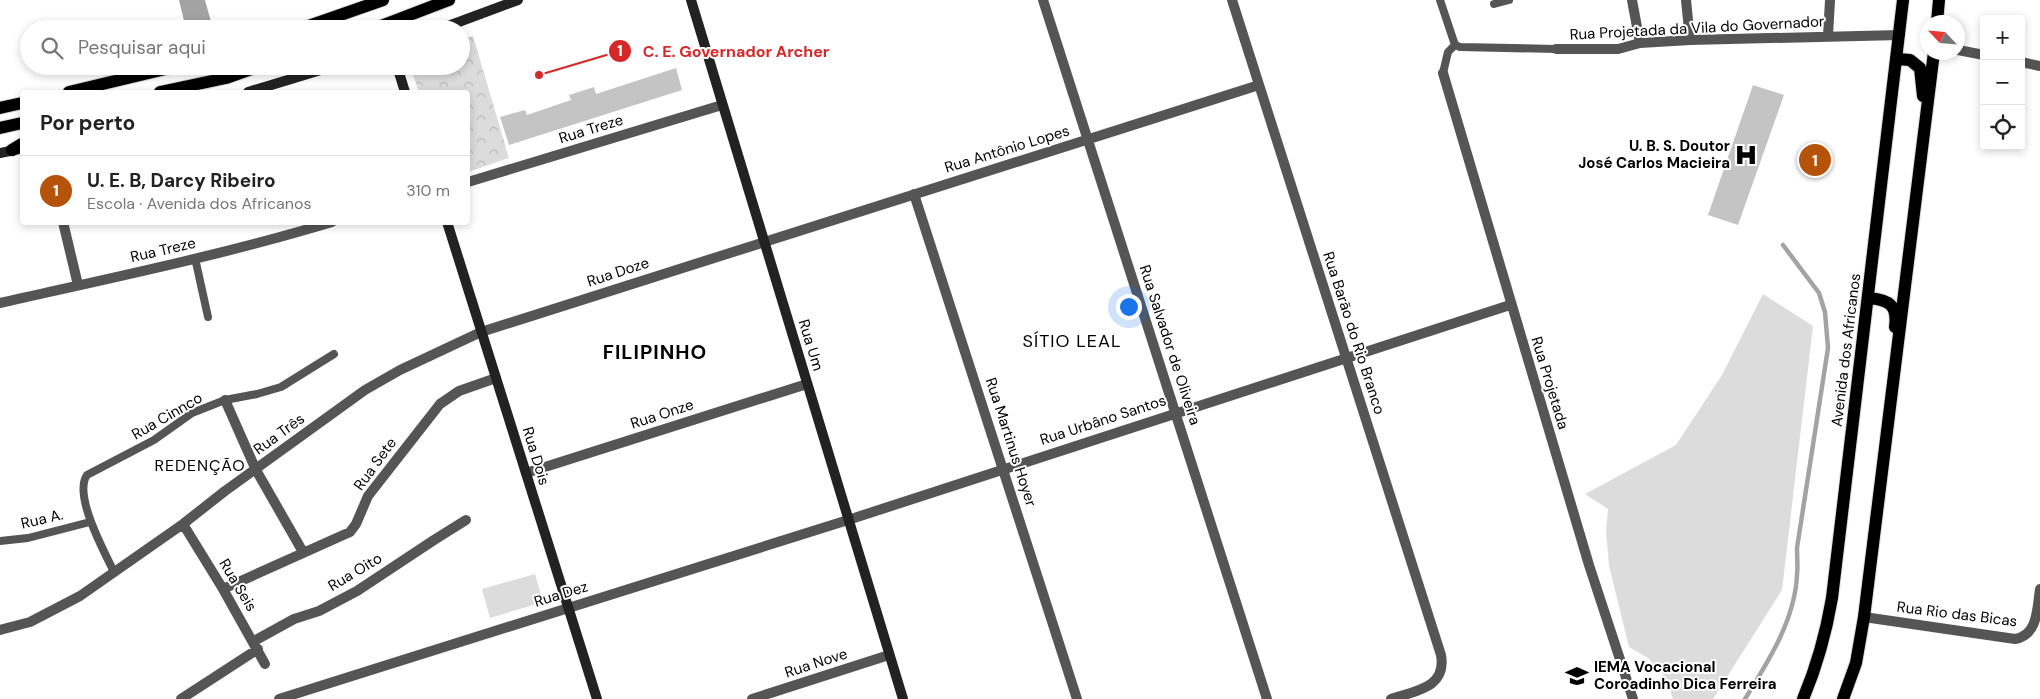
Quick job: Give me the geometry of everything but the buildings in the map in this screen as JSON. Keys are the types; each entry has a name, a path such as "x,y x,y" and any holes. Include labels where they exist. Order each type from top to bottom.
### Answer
{"main road":[{"path":"326,20 383,0"},
{"path":"397,20 449,0"},
{"path":"464,20 518,0"},
{"name":"Rua Um","path":"691,0 903,699"},
{"name":"Avenida dos Africanos","path":"1803,699 1816,668 1827,630 1832,598 1904,0"},
{"path":"1938,15 1939,0"},
{"path":"1898,59 1910,60 1920,68 1925,138"},
{"path":"1842,699 1856,663 1864,617 1925,138 1933,60"},
{"path":"77,90 140,75"},
{"path":"169,90 234,75"},
{"path":"255,90 304,75"},
{"path":"400,75 405,90"},
{"path":"0,108 20,106"},
{"path":"0,128 20,123"},
{"name":"Rua Dois","path":"447,225 597,699"},
{"path":"1869,298 1885,300 1895,314 1886,390 1890,408"}],"street":[{"name":"Rua Salvador de Oliveira","path":"1044,0 1268,699"},
{"name":"Rua Barão do Rio Branco","path":"1232,0 1441,655 1443,666 1441,675 1434,682 1422,689 1391,699"},
{"path":"1632,0 1640,43"},
{"path":"1686,0 1690,40"},
{"path":"1828,36 1830,0"},
{"name":"Rua Projetada da Vila do Governador","path":"1556,49 1618,49 1640,43 1690,40 1900,35"},
{"path":"1965,51 1980,54"},
{"path":"2025,63 2040,66"},
{"name":"Rua Projetada","path":"1443,73 1510,305 1589,565 1633,699"},
{"name":"Rua Antônio Lopes","path":"764,241 1090,140 1259,85"},
{"name":"Rua Treze","path":"470,181 722,105"},
{"name":"Rua Martinus Hoyer","path":"914,194 1077,699"},
{"path":"65,225 78,286"},
{"name":"Rua Treze","path":"0,303 195,258 322,225"},
{"name":"Rua Doze","path":"481,332 764,241"},
{"name":"Rua Urbâno Santos","path":"848,520 1510,305"},
{"name":"Rua Três","path":"0,630 30,622 80,596 183,524 365,390 400,370 481,332"},
{"name":"Rua Sete","path":"224,589 350,532 356,524 368,496 440,404 459,392 496,378"},
{"name":"Rua Onze","path":"526,473 807,384"},
{"path":"225,400 256,470 303,552"},
{"name":"Rua Oito","path":"181,699 294,619 319,611 357,591 466,520"},
{"name":"Rua Dez","path":"281,698 848,520"},
{"name":"Rua Seis","path":"183,524 224,589 265,664"},
{"name":"Rua Rio das Bicas","path":"1864,617 2015,639 2024,638 2032,630 2040,590"},
{"name":"Rua Nove","path":"752,699 889,655"}],"lane":[{"path":"1440,0 1454,45"},
{"path":"1494,4 1509,0"},
{"path":"1454,45 1460,47 1556,49"},
{"path":"1443,73 1448,52 1454,45"},
{"path":"195,258 208,317"},
{"name":"Rua Cinnco","path":"114,572 90,522 82,484 86,475 154,440 192,413 225,400 257,394 280,386 334,354"},
{"name":"Rua A.","path":"0,541 28,538 90,522"}],"green space":[{"path":"473,36 509,158 470,171 470,90 418,90 413,75 470,75 470,37"},
{"path":"1763,294 1813,326 1782,590 1713,699 1673,699 1667,679 1648,658 1629,647 1609,566 1606,531 1608,509 1585,494 1676,445 1722,375"},
{"path":"535,574 543,602 490,618 482,589"}],"shaded area":[{"path":"179,0 205,0 211,20 184,20"}],"waterway":[{"path":"1745,699 1779,640 1786,624 1795,592 1797,548 1828,348 1825,312 1819,293 1783,245"}],"place":[{"name":"C. E. Governador Archer","path":"539,75"},
{"name":"U. B. S. Doutor José Carlos Macieira","path":"1746,155"},
{"name":"U. E. B, Darcy Ribeiro","path":"1815,160"},
{"name":"IEMA Vocacional Coroadinho Dica Ferreira","path":"1577,676"}],"district":[{"name":"SÍTIO LEAL","path":"1072,341"},
{"name":"FILIPINHO","path":"655,352"},
{"name":"REDENÇÃO","path":"200,465"}]}
